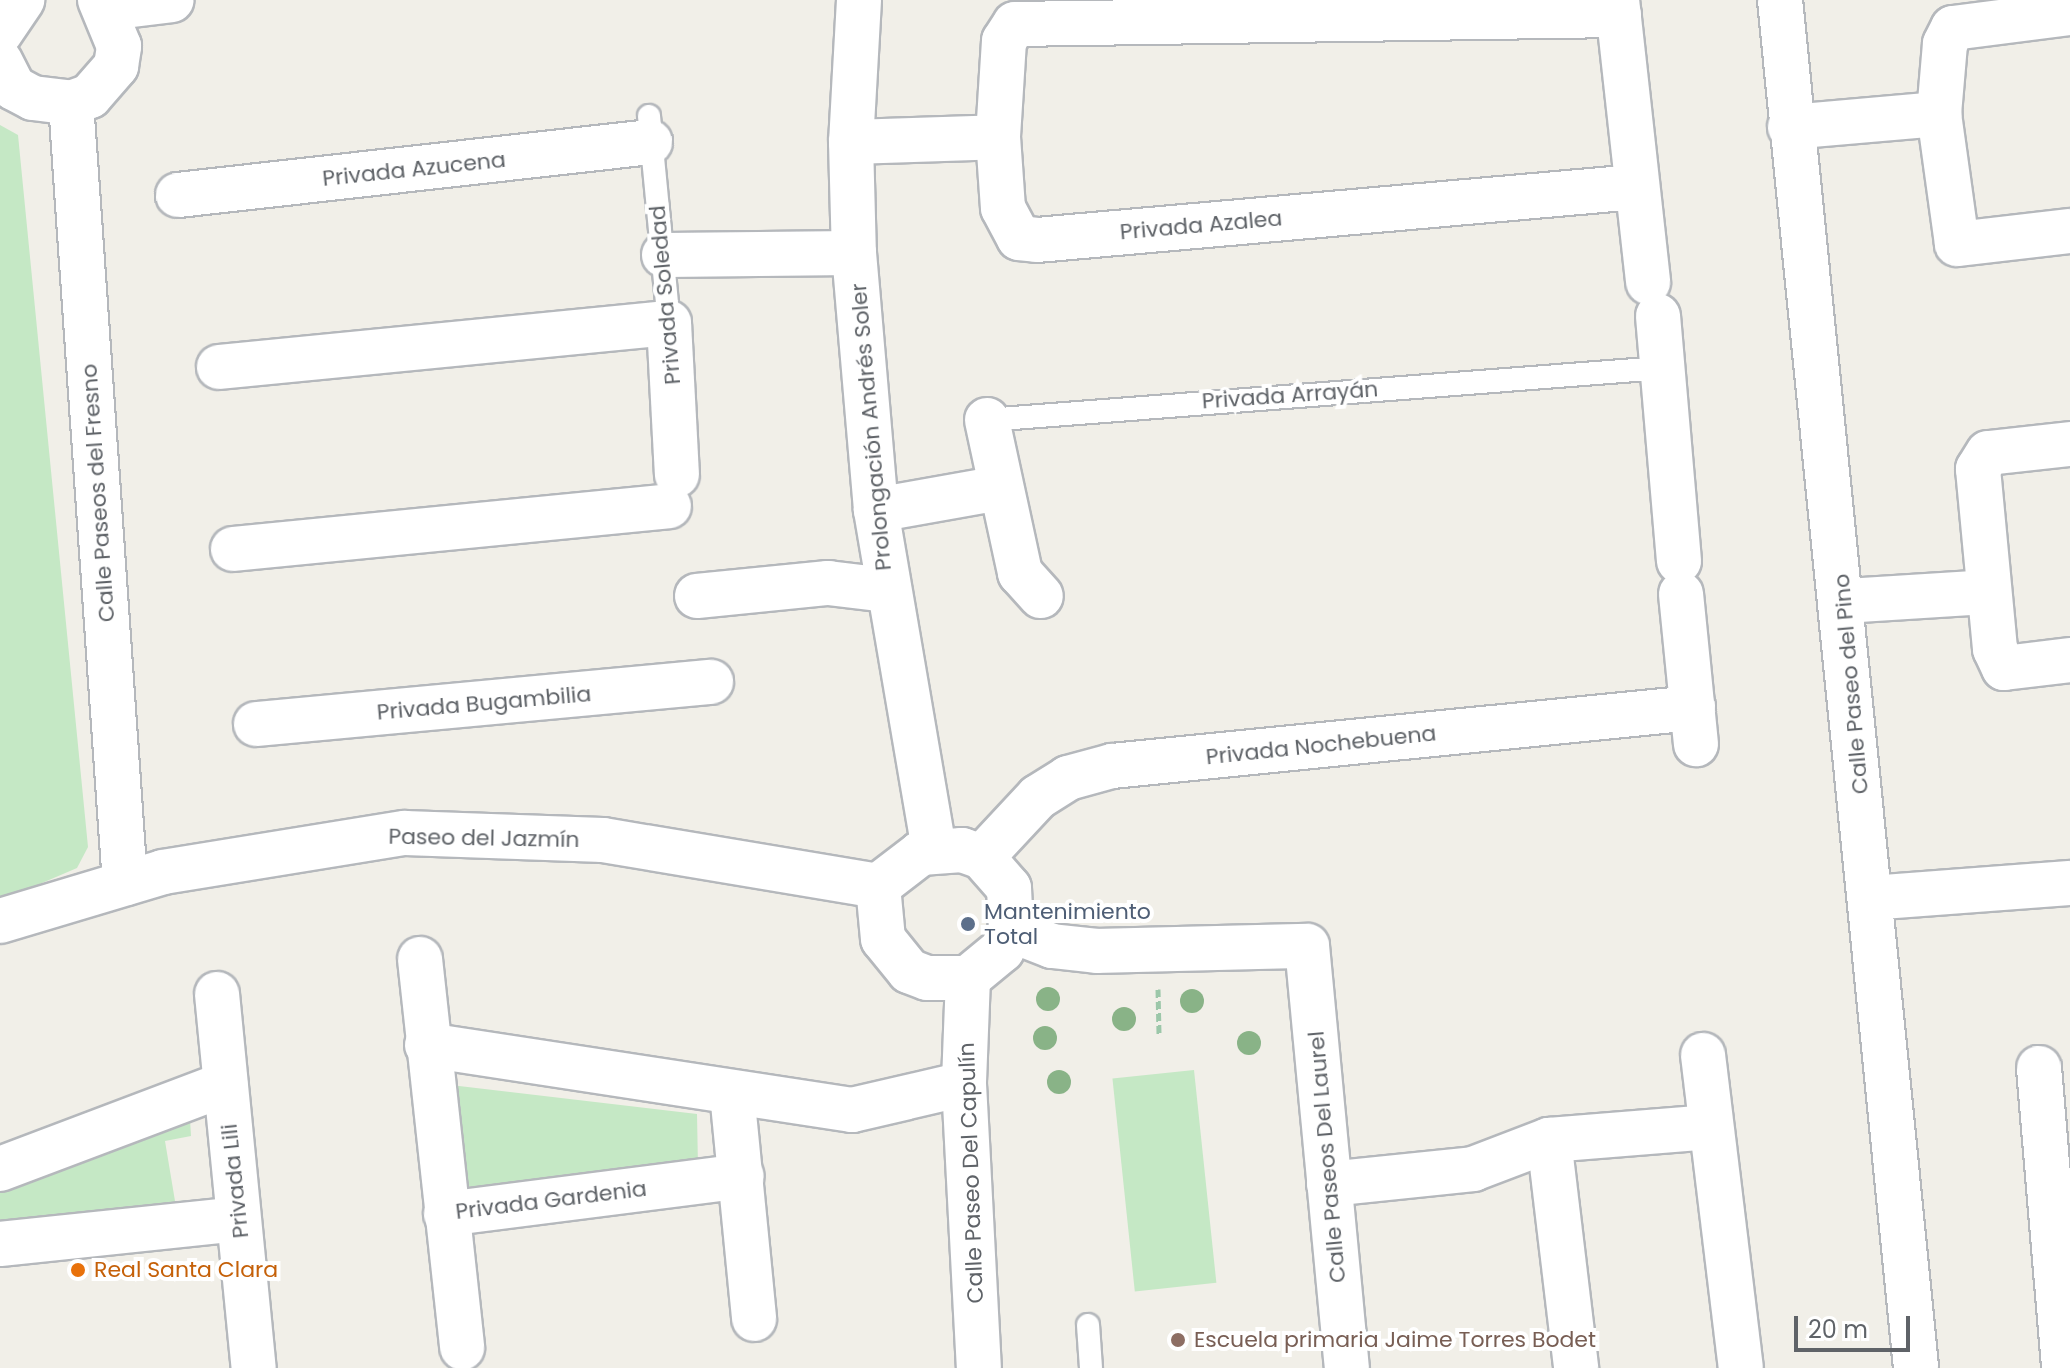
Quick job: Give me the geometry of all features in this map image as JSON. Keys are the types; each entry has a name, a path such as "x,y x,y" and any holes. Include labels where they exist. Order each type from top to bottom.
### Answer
{"street":[{"path":"0,33 22,0"},
{"path":"5,80 71,103 90,96 116,66 117,27 104,4 172,0"},
{"name":"Prolongación Andrés Soler","path":"859,0 851,142 854,253 876,510 887,590 934,850"},
{"name":"Calle Paseo del Pino","path":"1780,0 1790,127 1845,601 1870,898 1916,1368"},
{"path":"851,142 998,137 1004,41 1015,24 1618,7 1635,187 1661,368"},
{"path":"2070,13 1953,28 1939,114 1957,244 2070,231"},
{"name":"Calle Paseos del Fresno","path":"71,103 125,883"},
{"path":"1790,127 1939,114"},
{"name":"Privada Azucena","path":"178,195 650,129"},
{"name":"Privada Azalea","path":"998,137 1003,208 1019,238 1037,240 1635,187"},
{"path":"664,255 854,253"},
{"path":"219,367 669,323"},
{"name":"Privada Soledad","path":"233,549 673,490 669,323"},
{"name":"Privada Nochebuena","path":"982,857 1038,797 1068,778 1112,766 1694,726 1661,368"},
{"name":"Privada Arrayán","path":"987,420 1020,573 1041,596"},
{"path":"2070,444 1988,453 1978,469 1988,592 2004,668 2070,660"},
{"path":"876,510 1000,488"},
{"path":"697,596 828,583 887,590"},
{"path":"1845,601 1988,592"},
{"name":"Privada Bugambilia","path":"256,724 711,682"},
{"name":"Paseo del Jazmín","path":"0,921 125,883 405,833 603,840 878,886"},
{"path":"934,850 982,857 1009,888 1011,930 1002,950 968,978 947,982 909,971 883,939 878,886 902,864 934,850"},
{"path":"1870,898 2070,883"},
{"name":"Calle Paseos Del Laurel","path":"1011,930 1052,946 1097,951 1307,946 1347,1368"},
{"name":"Privada Gardenia","path":"420,959 446,1214 742,1176"},
{"name":"Calle Paseo Del Capulín","path":"968,978 964,1084 979,1368"},
{"name":"Privada Lili","path":"217,994 254,1368"},
{"path":"427,1045 852,1110 964,1084"},
{"path":"1703,1055 1741,1368"},
{"path":"2039,1068 2056,1111 2066,1323 2064,1368"},
{"path":"0,1169 225,1084"},
{"path":"732,1093 754,1319"},
{"path":"1329,1184 1473,1169 1549,1140 1710,1127"},
{"path":"1549,1140 1576,1368"},
{"path":"446,1214 462,1348"},
{"path":"0,1244 238,1219"}],"lane":[{"name":"Privada Soledad","path":"650,129 669,323"},
{"name":"Privada Arrayán","path":"987,420 1661,368"},
{"path":"1088,1325 1091,1368"}],"green space":[{"path":"0,125 18,135 88,847 77,868 0,901"},
{"path":"1194,1070 1216,1283 1135,1291 1112,1079"},
{"path":"442,1084 697,1114 698,1167 455,1188"},
{"path":"190,1119 191,1136 165,1141 175,1201 201,1200 201,1214 0,1240 0,1192"}],"place":[{"name":"Mantenimiento Total","path":"968,924"},
{"name":"Real Santa Clara","path":"78,1270"},
{"name":"Escuela primaria Jaime Torres Bodet","path":"1178,1340"}]}
